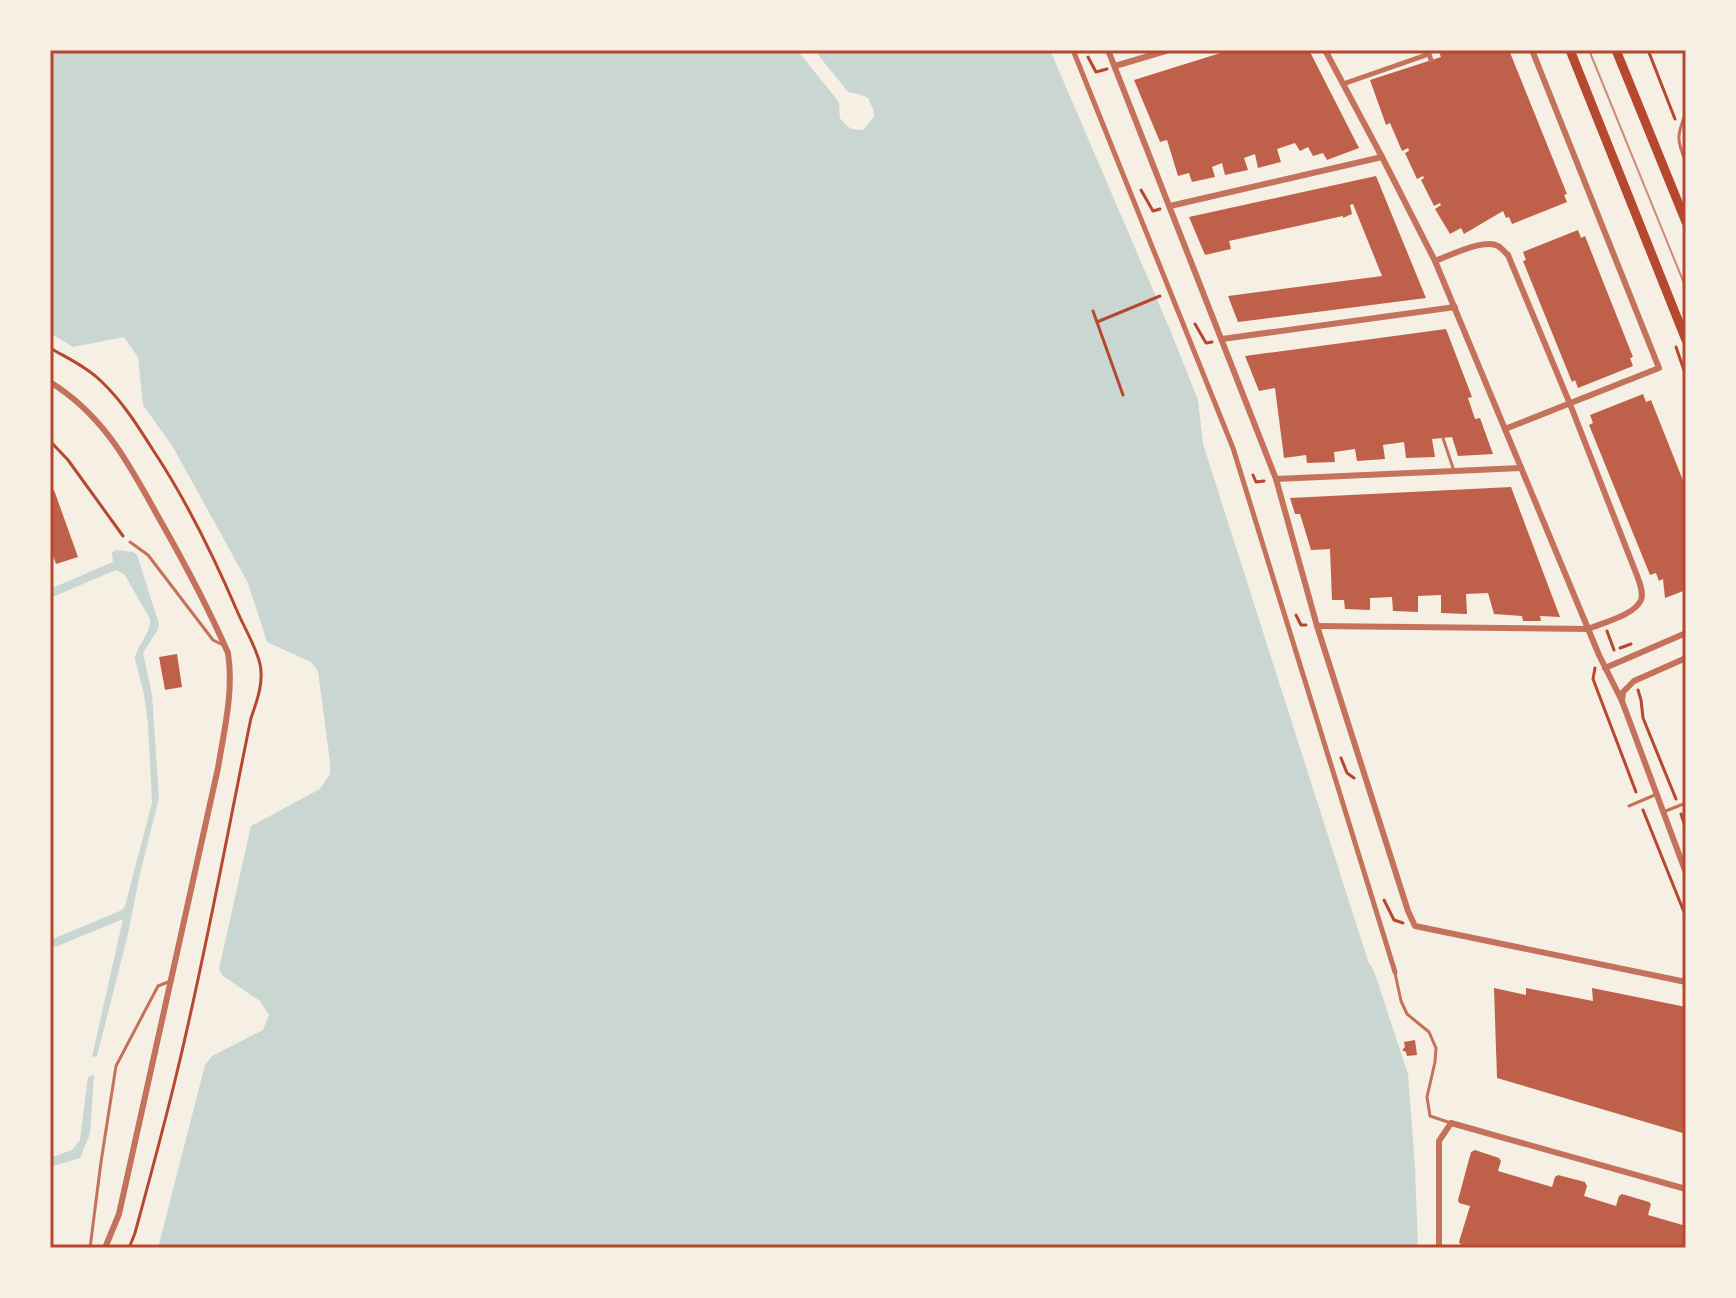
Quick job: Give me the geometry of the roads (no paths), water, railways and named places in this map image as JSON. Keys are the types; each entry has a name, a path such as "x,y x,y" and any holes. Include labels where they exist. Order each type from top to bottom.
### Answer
{"main road":[{"path":"1570,50 1686,340"},
{"path":"1616,50 1686,222"}],"street":[{"path":"1073,50 1233,448 1395,972"},
{"path":"1108,50 1276,479 1317,626 1415,926 1686,982"},
{"path":"1115,66 1169,50"},
{"path":"1325,50 1346,82 1435,261 1588,629 1622,701 1686,873"},
{"path":"1505,429 1659,368 1532,50"},
{"path":"1346,82 1429,54 1431,60"},
{"path":"1170,206 1382,157"},
{"path":"1317,626 1588,629 1627,613 1641,599 1641,590 1570,404 1508,255 1497,245 1489,243 1435,261"},
{"path":"1222,339 1455,307"},
{"path":"50,382 85,408 118,447 193,578 225,645 230,663 228,704 218,768 119,1214 105,1248"},
{"path":"1276,479 1521,468"},
{"path":"1605,668 1686,633"},
{"path":"1622,701 1623,692 1634,681 1686,658"},
{"path":"1439,1248 1439,1141 1451,1123 1686,1189"}],"lane":[{"path":"1686,112 1678,141 1686,162"},
{"path":"1443,438 1454,471"},
{"path":"130,542 148,555 213,640 225,645"},
{"path":"1629,806 1657,794"},
{"path":"1663,812 1686,803"},
{"path":"1395,972 1407,1014 1429,1032 1436,1048 1427,1097 1430,1116 1451,1123"},
{"path":"90,1248 116,1066 158,986 172,981"}],"tram line":[{"path":"1589,50 1686,288"}]}
